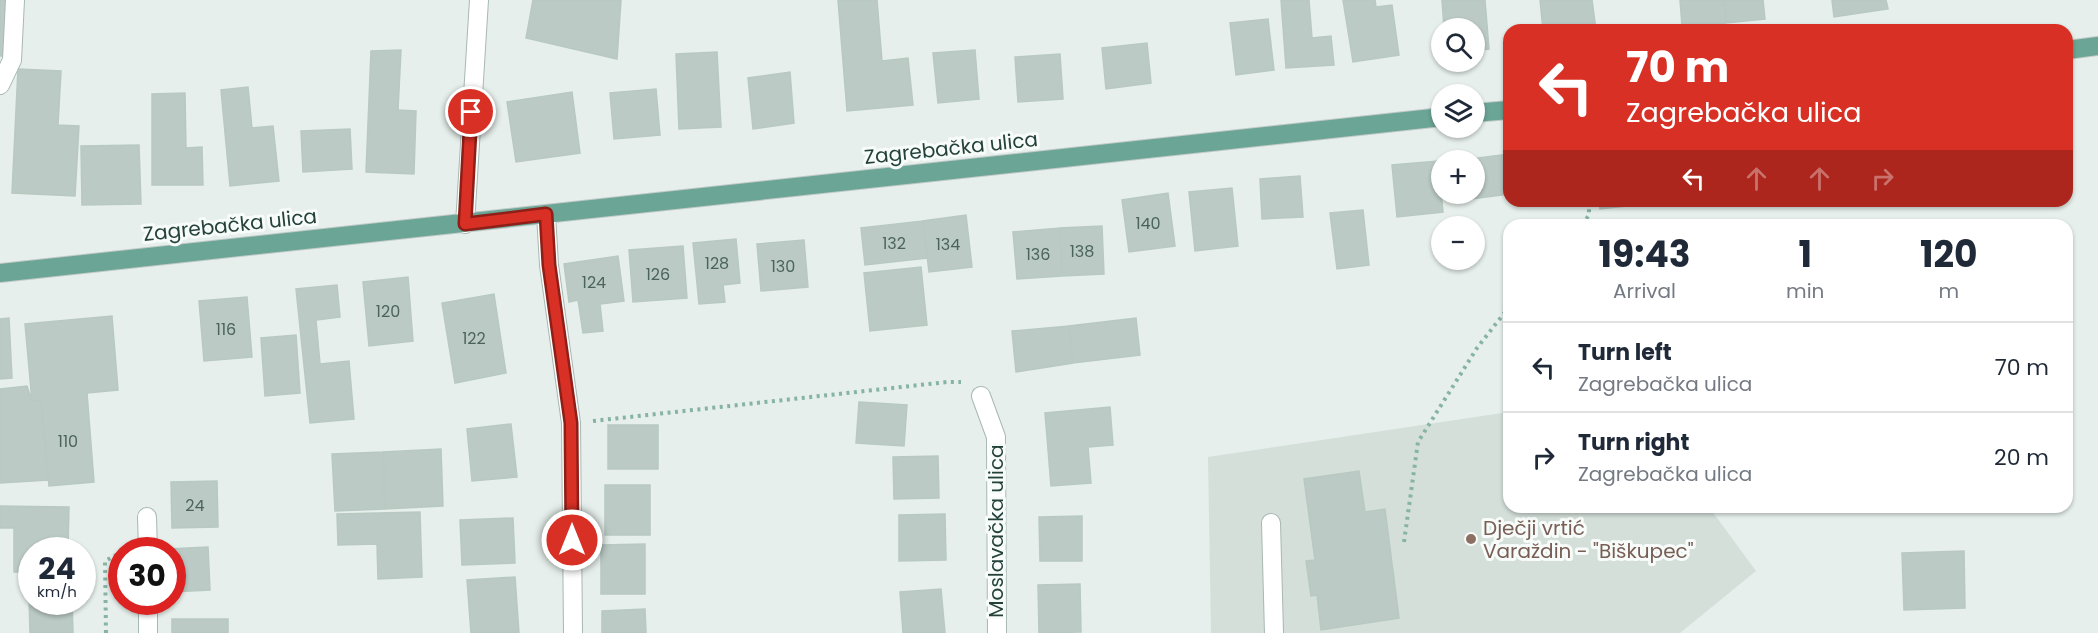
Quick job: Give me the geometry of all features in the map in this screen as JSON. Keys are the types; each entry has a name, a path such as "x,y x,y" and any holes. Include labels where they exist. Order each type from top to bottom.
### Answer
{"main road":[{"path":"2073,49 2098,46"},
{"path":"1485,112 1503,111"},
{"name":"Zagrebačka ulica","path":"0,273 1431,118"}],"street":[{"path":"0,85 12,60 15,0"},
{"path":"465,224 478,0"},
{"path":"546,214 549,265 571,423 573,633"},
{"name":"Moslavačka ulica","path":"981,396 996,437 997,633"},
{"path":"147,517 148,537"},
{"path":"1271,523 1274,633"},
{"path":"148,615 148,633"}],"path":[{"path":"1404,542 1418,442 1477,348 1503,315"},
{"path":"571,423 947,382 972,382 981,396"},
{"path":"106,633 105,561 108,559"}],"shaded area":[{"name":"Dječji vrtić Varaždin - \"Biškupec\"","path":"1503,413 1503,513 1713,513 1756,571 1680,633 1211,633 1208,457"}],"building":[{"path":"0,0 9,0 7,56 0,56"},
{"path":"533,0 621,0 617,59 526,38"},
{"path":"838,0 877,0 882,61 908,58 913,105 847,111"},
{"path":"1281,0 1309,0 1312,38 1331,36 1334,65 1286,68"},
{"path":"1343,0 1375,0 1376,7 1392,5 1399,55 1353,62"},
{"path":"1442,0 1485,0 1489,49 1485,50 1485,18 1443,18"},
{"path":"1540,0 1592,0 1595,24 1542,24"},
{"path":"1680,0 1724,0 1726,23 1682,24"},
{"path":"1724,0 1763,0 1765,19 1726,23"},
{"path":"1832,0 1886,0 1888,9 1834,17"},
{"path":"1268,19 1274,70 1236,75 1230,23"},
{"path":"1147,43 1151,83 1106,89 1102,48"},
{"path":"401,50 398,110 416,111 414,174 366,172 371,51"},
{"path":"975,50 979,99 938,103 933,53"},
{"path":"717,52 721,127 679,129 676,54"},
{"path":"1060,54 1063,99 1018,102 1015,57"},
{"path":"18,69 61,71 58,125 79,126 75,196 12,193"},
{"path":"790,72 794,123 753,129 748,78"},
{"path":"248,87 252,128 273,126 279,181 230,186 221,90"},
{"path":"656,89 660,135 614,139 610,93"},
{"path":"572,92 580,153 516,162 507,102"},
{"path":"185,93 186,148 202,147 203,185 152,185 152,94"},
{"path":"350,129 352,169 303,172 301,131"},
{"path":"139,145 141,204 82,205 81,146"},
{"path":"1503,155 1503,195 1485,197 1485,157"},
{"path":"1431,162 1431,204 1442,204 1443,212 1397,217 1392,165"},
{"path":"1300,176 1303,217 1262,219 1260,179"},
{"path":"1232,188 1238,246 1195,251 1189,192"},
{"path":"1168,193 1175,246 1129,252 1122,200"},
{"path":"1363,210 1369,265 1337,269 1330,213"},
{"path":"966,215 972,267 929,272 923,221"},
{"path":"923,221 927,258 865,265 861,228"},
{"path":"1102,226 1104,274 1062,276 1060,228"},
{"path":"1060,228 1062,276 1017,279 1013,232"},
{"path":"736,239 740,283 723,285 725,302 699,304 693,243"},
{"path":"804,240 808,287 761,291 757,244"},
{"path":"683,246 687,298 633,302 629,250"},
{"path":"618,256 624,301 600,304 603,331 583,333 578,300 569,302 564,264"},
{"path":"921,267 927,325 870,331 864,273"},
{"path":"408,277 413,341 369,346 363,282"},
{"path":"337,285 340,317 316,320 320,364 349,361 354,419 310,423 296,289"},
{"path":"494,294 506,373 455,383 442,303"},
{"path":"247,297 252,357 204,361 199,301"},
{"path":"112,316 118,390 87,393 94,482 49,486 41,400 32,401 25,324"},
{"path":"9,318 12,378 0,379 0,319"},
{"path":"1136,318 1140,355 1073,363 1069,326"},
{"path":"1069,326 1073,363 1016,372 1012,331"},
{"path":"296,335 300,393 265,396 261,338"},
{"path":"27,386 32,401 41,400 48,480 0,483 0,389"},
{"path":"859,402 907,405 904,446 856,443"},
{"path":"1110,407 1113,445 1088,447 1091,483 1051,486 1045,413"},
{"path":"511,424 517,477 472,481 467,429"},
{"path":"608,425 658,425 658,469 608,469"},
{"path":"441,449 443,506 385,509 383,452"},
{"path":"383,452 385,509 335,511 332,454"},
{"path":"938,456 939,498 894,499 893,457"},
{"path":"1359,471 1365,512 1385,509 1399,618 1321,630 1317,595 1311,596 1306,561 1315,560 1304,479"},
{"path":"217,481 218,527 172,528 171,482"},
{"path":"605,485 650,485 650,535 605,535"},
{"path":"0,506 69,507 68,537 18,537 18,572 14,572 14,528 0,528"},
{"path":"420,512 422,577 378,579 377,544 338,545 337,514"},
{"path":"945,514 946,560 899,561 899,515"},
{"path":"1082,516 1082,561 1040,561 1039,517"},
{"path":"513,518 515,563 462,565 460,520"},
{"path":"645,544 645,594 601,594 601,545"},
{"path":"208,547 210,590 186,591 186,548"},
{"path":"1964,551 1965,608 1904,610 1902,553"},
{"path":"515,577 519,633 471,633 467,580"},
{"path":"1080,584 1081,632 1039,633 1038,585"},
{"path":"941,589 945,633 903,633 900,592"},
{"path":"645,609 646,633 602,633 602,611"},
{"path":"29,615 72,615 73,633 30,633"},
{"path":"172,619 228,619 228,633 172,633"}],"place":[{"name":"Dječji vrtić Varaždin - \"Biškupec\"","path":"1471,539"}],"route":[{"path":"471,112 465,224 546,214 549,265 571,423 572,540"}]}
